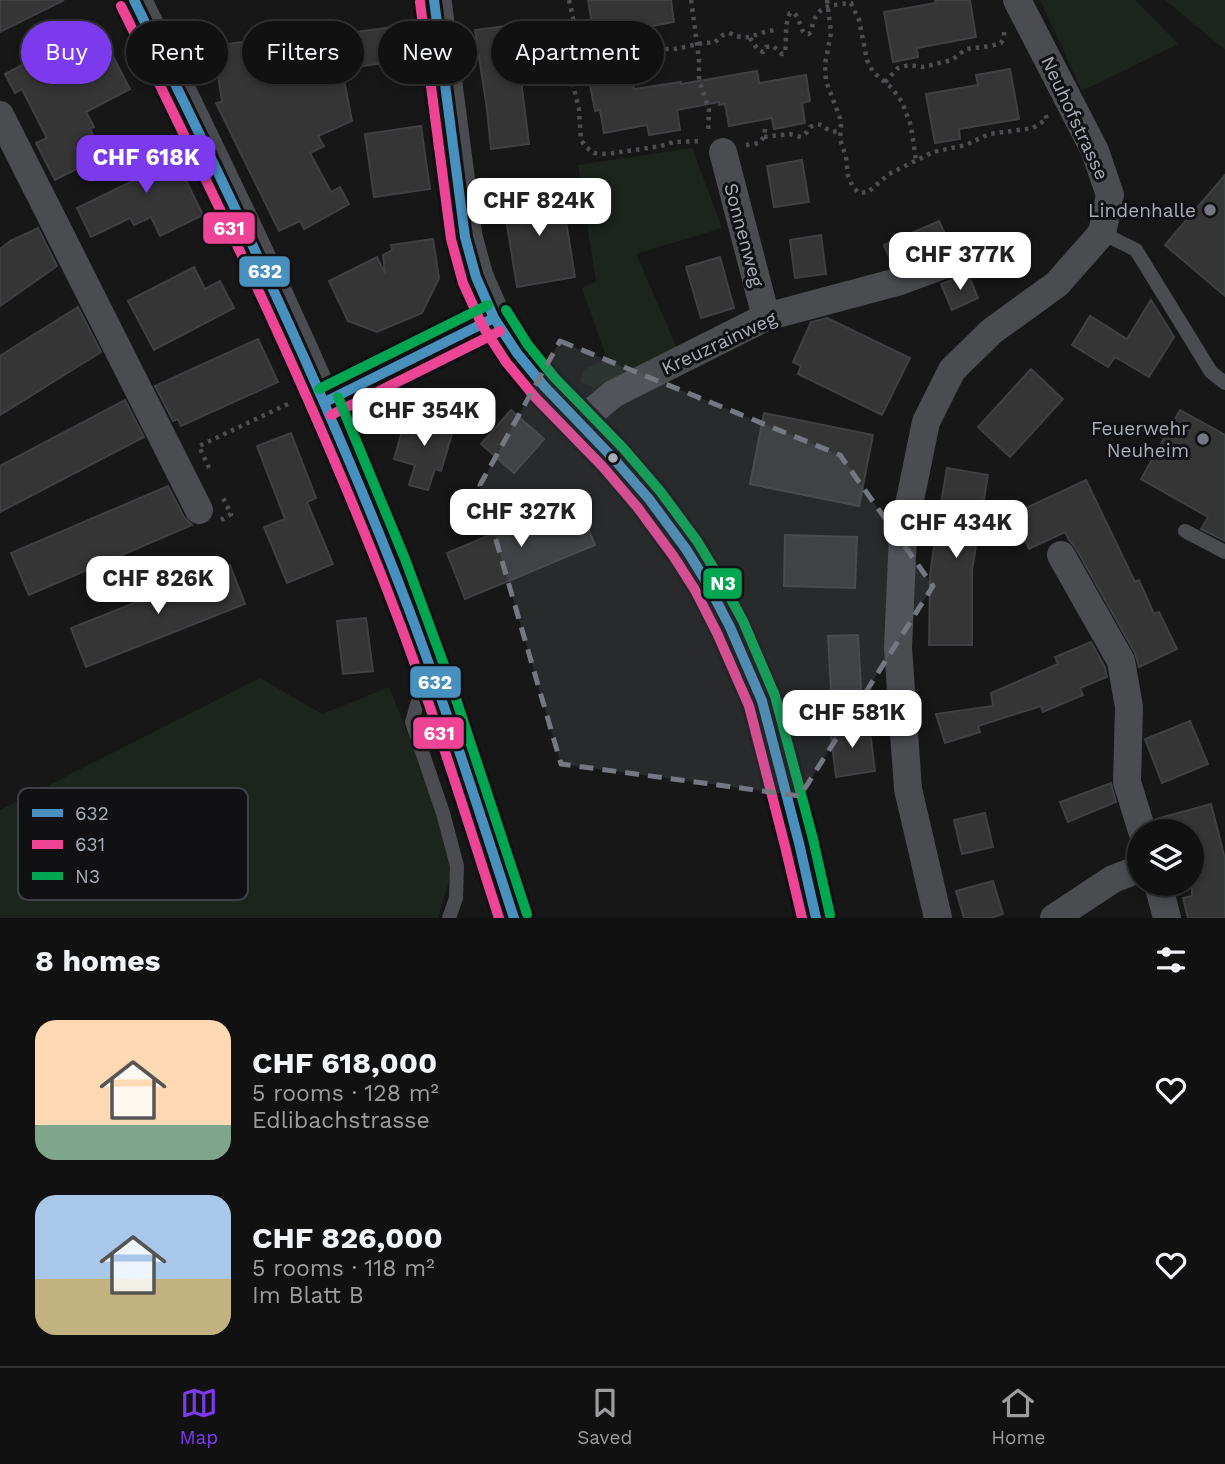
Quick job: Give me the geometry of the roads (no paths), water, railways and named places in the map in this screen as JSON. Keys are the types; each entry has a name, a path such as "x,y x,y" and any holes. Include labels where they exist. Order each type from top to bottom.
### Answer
{"street":[{"path":"134,0 325,402 392,564 438,689 514,918"},
{"path":"434,0 465,237 476,277 494,318 524,361 649,499 686,549 730,627 762,701 816,918"},
{"name":"Neuhofstrasse","path":"938,918 908,789 898,648 903,534 926,422 952,370 992,331 1057,284 1102,233 1110,195 1095,152 1019,3"},
{"path":"0,115 174,460 207,517"},
{"name":"Sonnenweg","path":"730,147 766,317"},
{"name":"Kreuzrainweg","path":"580,422 613,394 766,317 897,282 989,248"},
{"path":"325,402 494,318"},
{"path":"1061,555 1121,661 1129,707 1128,782 1139,819"},
{"path":"1054,918 1113,879 1127,874"},
{"path":"1161,896 1167,918"}],"lane":[{"path":"1102,233 1136,250 1211,372 1225,383"},
{"path":"1185,531 1225,552"},
{"path":"438,689 417,704 412,722 443,813 457,866 456,898 449,918"}],"place":[{"name":"Lindenhalle","path":"1210,210"},
{"name":"Feuerwehr Neuheim","path":"1203,439"}]}
